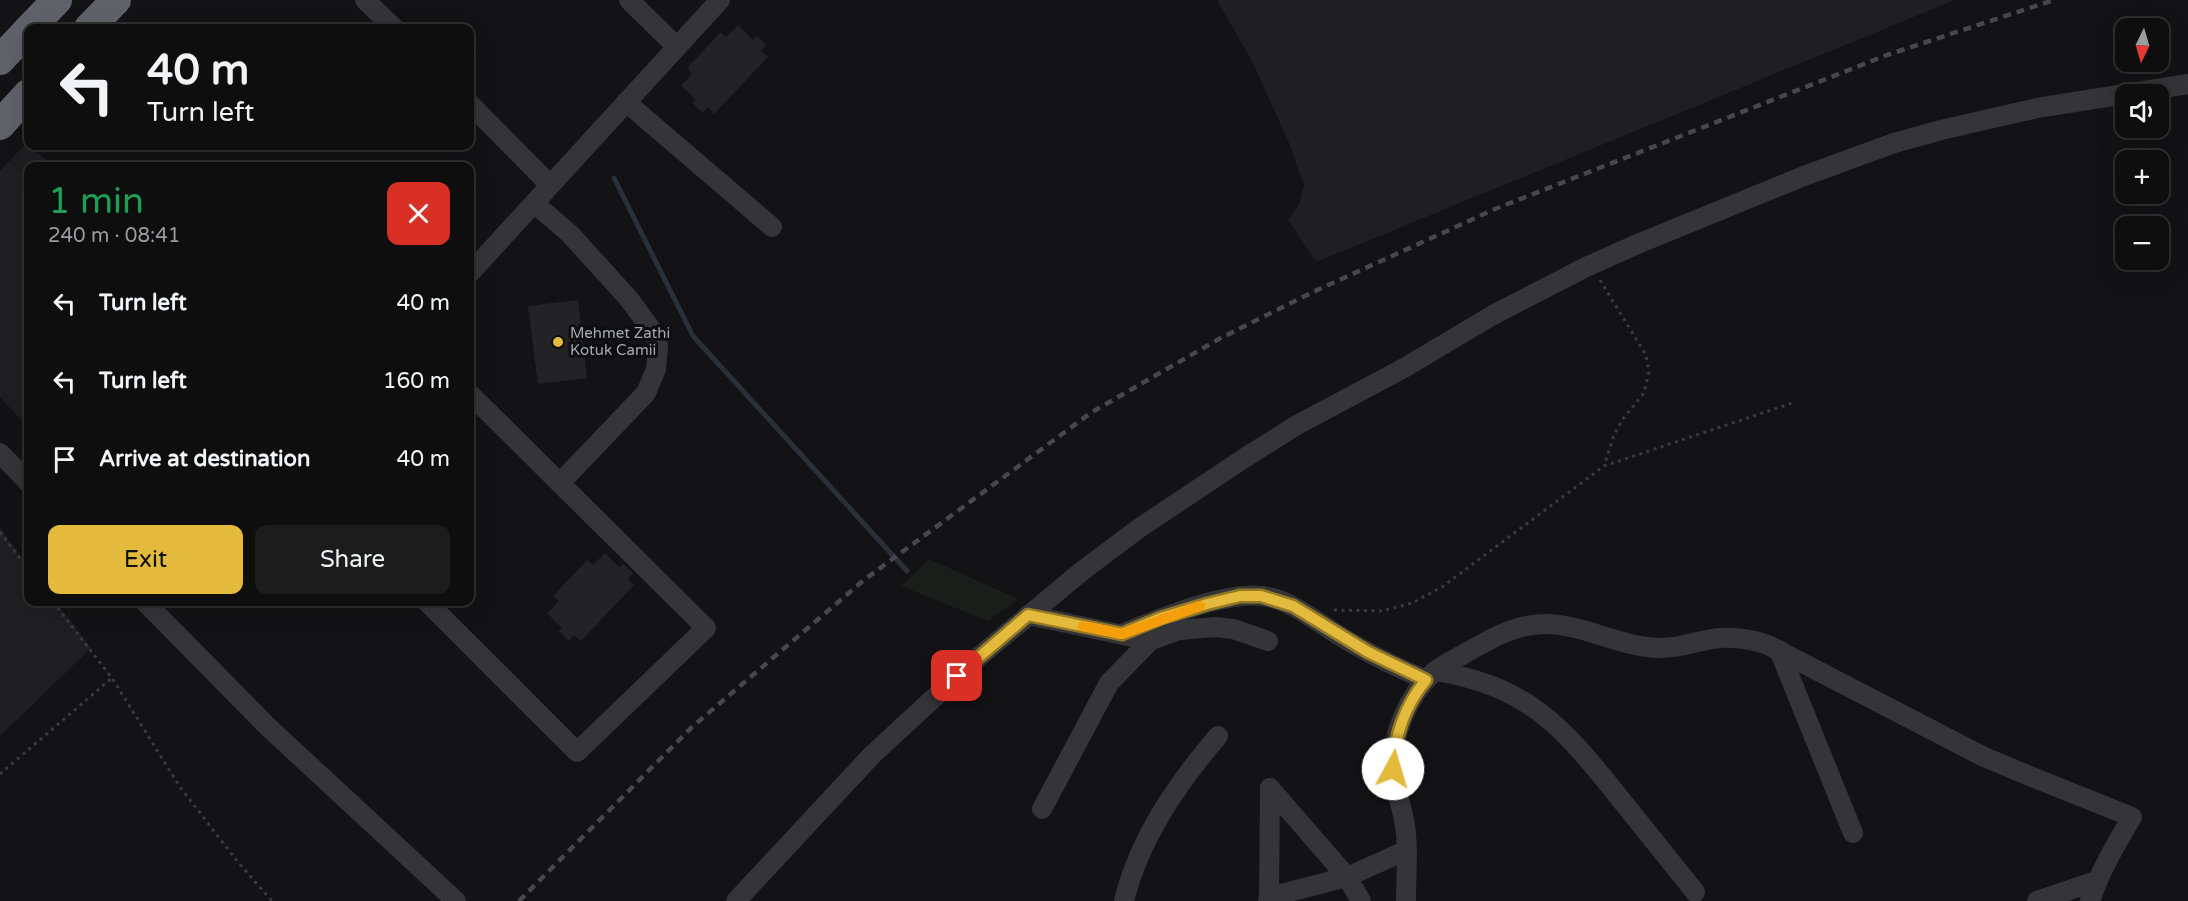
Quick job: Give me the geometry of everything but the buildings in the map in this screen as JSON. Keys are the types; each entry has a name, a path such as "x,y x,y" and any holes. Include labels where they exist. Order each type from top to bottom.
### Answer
{"highway":[{"path":"34,24 57,0"},
{"path":"93,24 116,0"},
{"path":"0,60 24,34"},
{"path":"0,125 24,98"}],"street":[{"path":"365,0 390,24"},
{"path":"629,0 677,47"},
{"path":"474,269 720,0"},
{"path":"736,901 872,755 975,660 1028,615 1138,529 1306,420 1404,368 1493,315 1586,267 1804,176 1894,143 1941,129 2037,108 2188,84"},
{"path":"626,102 772,228"},
{"path":"474,108 550,185"},
{"path":"534,202 570,234 629,300 656,336 658,347 656,369 646,393 560,483"},
{"path":"431,606 577,752 706,628 474,398"},
{"path":"0,453 24,478"},
{"path":"1122,634 1207,604 1240,596 1261,596 1293,606 1368,652 1430,676 1456,675 1497,687 1534,707 1553,722 1587,757 1695,892"},
{"path":"158,606 266,725 456,901"},
{"path":"1028,615 1151,640"},
{"path":"1406,901 1407,850 1402,806 1395,781 1395,746 1409,704 1430,676 1495,636 1534,624 1558,624 1648,648 1678,647 1732,638 1757,641 1779,650 1982,756 2082,798 2132,816 2096,881 2090,901"},
{"path":"1042,808 1109,683 1151,640 1179,630 1215,627 1251,634 1268,641"},
{"path":"1779,650 1853,833"},
{"path":"1124,901 1138,862 1157,822 1185,777 1218,736"},
{"path":"1361,901 1347,877 1270,788 1268,899 1347,877 1407,850"},
{"path":"2037,901 2096,881"}],"path":[{"path":"1600,280 1646,355 1649,372 1644,393 1627,413 1614,435 1604,466"},
{"path":"1333,610 1382,611 1412,603 1427,596 1604,466 1795,402"},
{"path":"0,532 24,564"},
{"path":"56,606 112,678 180,787 237,861 272,901"},
{"path":"0,774 112,678"}],"shaded area":[{"path":"1217,0 1955,0 1316,262 1288,219 1299,205 1304,185 1289,143 1253,63"},
{"path":"24,146 24,150 32,150 50,162 24,162 24,423 0,397 0,171"},
{"path":"0,528 24,561 24,606 59,606 91,648 0,736"},
{"path":"929,559 1018,599 988,621 901,586"}],"waterway":[{"path":"614,178 693,336 907,571"}],"railway":[{"path":"519,901 692,727 864,580 1092,412 1219,339 1313,292 1495,209 1887,55 2054,0"}],"slow traffic":[{"path":"1083,626 1122,634 1161,618 1200,606"}],"place":[{"name":"Mehmet Zathi Kotuk Camii","path":"558,342"}],"route":[{"path":"957,676 1028,615 1122,634 1161,618 1240,596 1271,598 1293,606 1368,652 1426,680 1409,704 1398,732 1393,769"}]}
